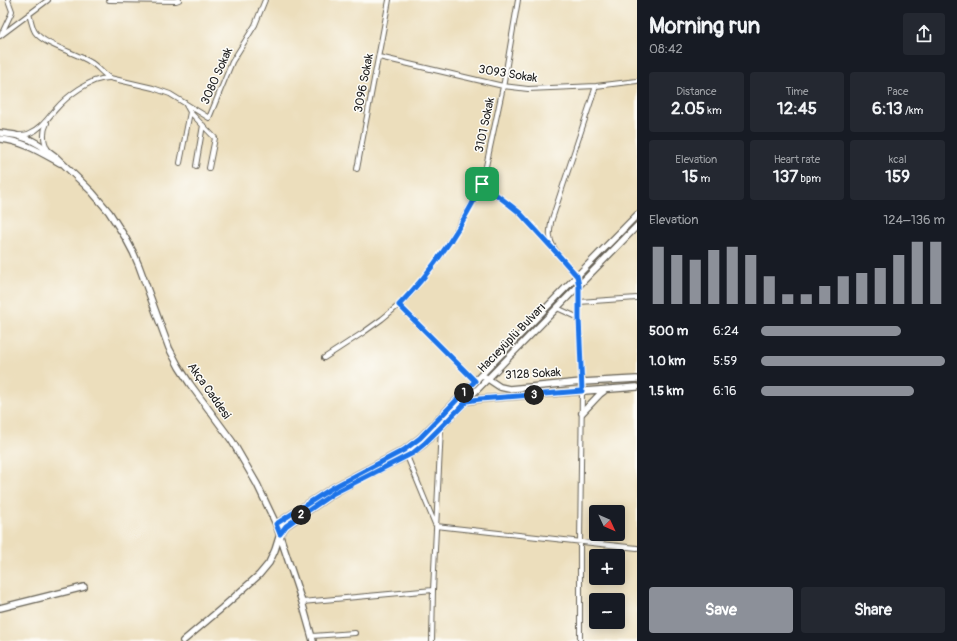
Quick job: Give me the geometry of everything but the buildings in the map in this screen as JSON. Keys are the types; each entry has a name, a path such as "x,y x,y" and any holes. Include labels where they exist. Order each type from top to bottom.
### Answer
{"street":[{"path":"0,36 12,11 8,0"},
{"path":"0,36 48,0"},
{"path":"109,0 179,0"},
{"name":"3080 Sokak","path":"185,102 209,118 232,62 255,25 265,0"},
{"name":"3096 Sokak","path":"357,169 389,0"},
{"name":"3101 Sokak","path":"324,358 364,332 399,305 439,258 474,200 482,184 503,86 518,0"},
{"path":"29,14 34,29 39,36 50,43 91,62 104,75 110,78 153,88 170,94 185,102 190,112 215,138 209,168"},
{"name":"3093 Sokak","path":"379,57 503,86 528,89 596,86 637,81"},
{"path":"15,135 30,134 43,124 63,102 78,89 90,82 110,78"},
{"path":"554,250 549,237 551,222 596,86"},
{"path":"180,163 190,112"},
{"path":"48,150 43,132 49,117"},
{"path":"196,166 203,126"},
{"name":"Akça Caddesi","path":"0,133 15,135 31,140 56,156 101,203 125,237 139,266 169,348 190,384 232,441 276,524 313,638"},
{"name":"Akça Caddesi","path":"0,139 14,141 28,146 65,166"},
{"path":"482,184 520,213 577,276 579,286 582,382 580,641"},
{"name":"Hacıeyüplü Bulvarı","path":"276,524 415,443 637,215"},
{"name":"Hacıeyüplü Bulvarı","path":"183,641 259,575 269,563 280,534 286,526 333,490 407,456 424,444 637,226"},
{"path":"579,302 637,298"},
{"path":"399,305 475,381"},
{"path":"557,308 579,318"},
{"name":"3128 Sokak","path":"482,374 495,385 504,389 637,379"},
{"name":"3128 Sokak","path":"467,401 637,387"},
{"path":"582,413 600,394 606,390"},
{"path":"461,396 467,401"},
{"path":"432,641 441,428"},
{"path":"407,456 436,526"},
{"path":"436,526 637,548"},
{"path":"0,608 84,587"},
{"path":"302,602 433,590"},
{"path":"313,638 355,633"}],"route":[{"path":"482,184 520,213 577,276 579,286 582,391 474,399 467,401 418,449 334,493 286,526 280,534 276,524 332,488 415,443 475,381 399,305 412,292 439,258 464,218 482,184"}]}
